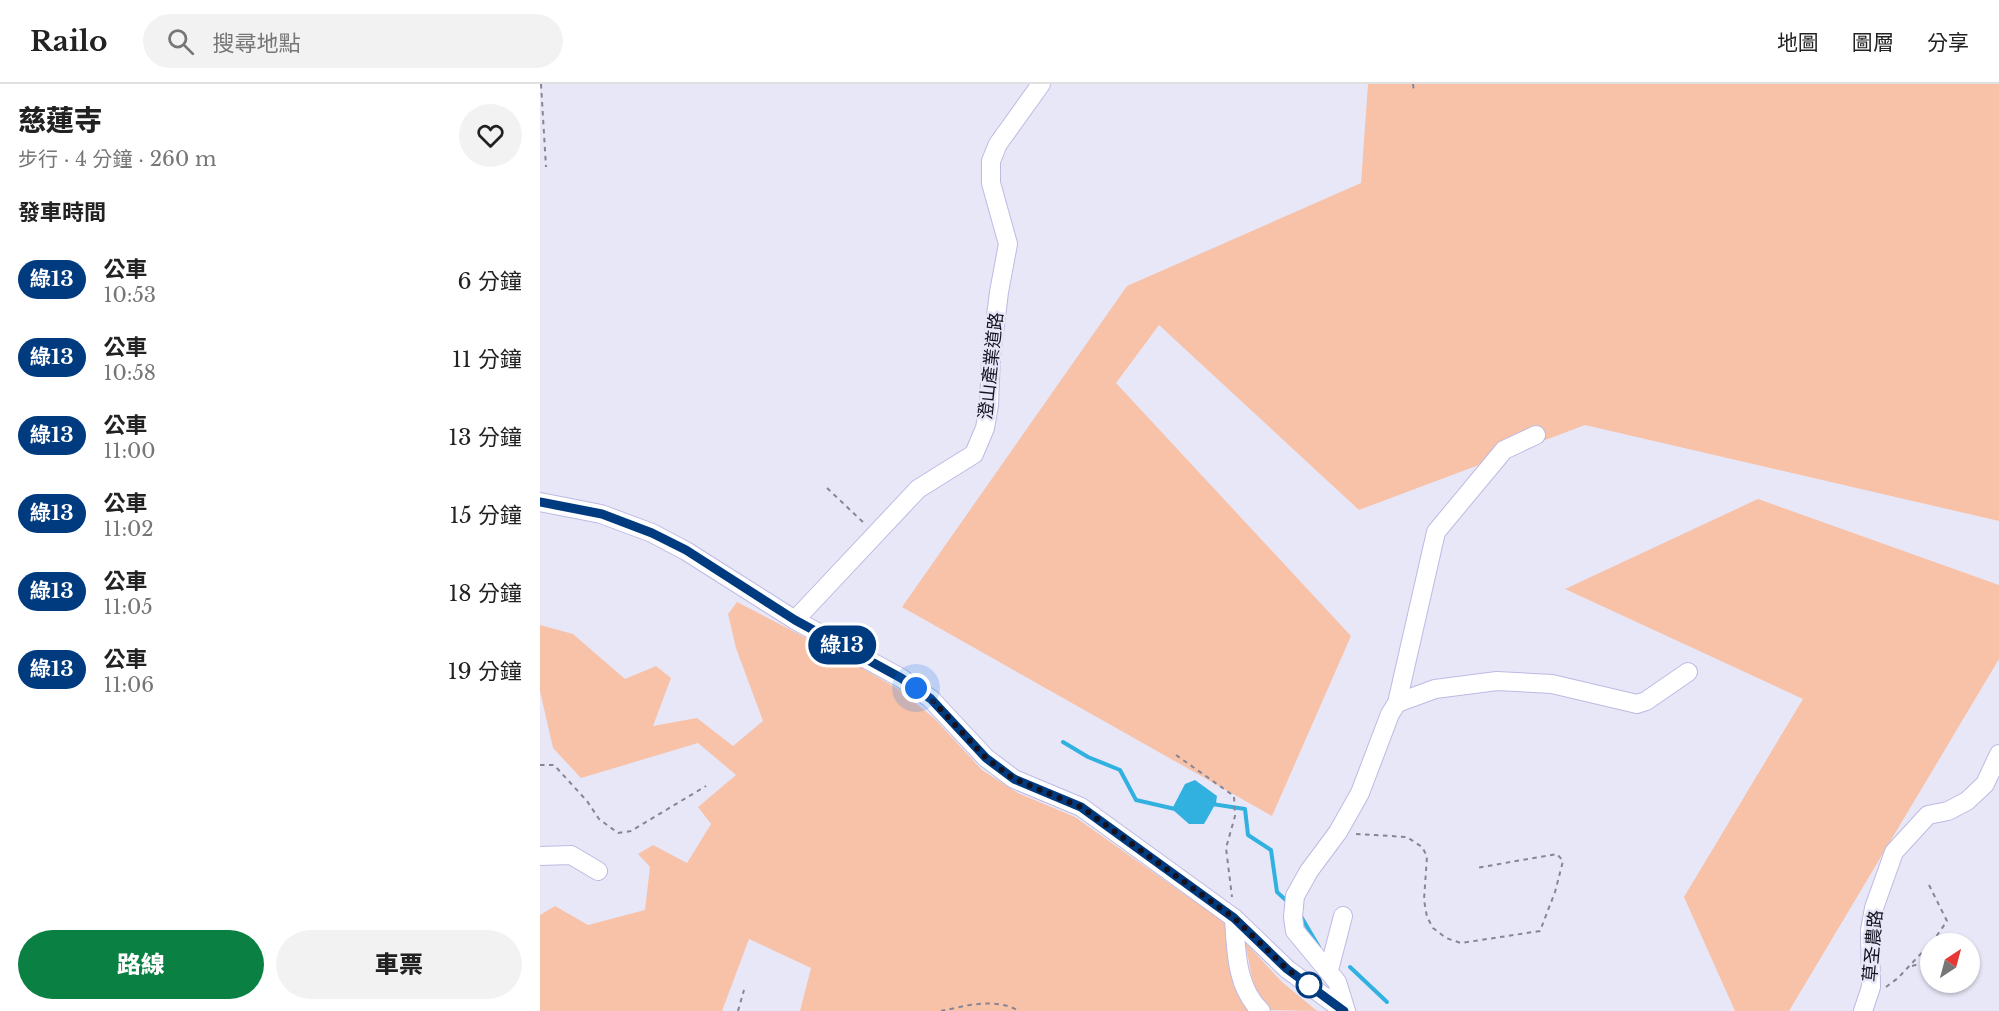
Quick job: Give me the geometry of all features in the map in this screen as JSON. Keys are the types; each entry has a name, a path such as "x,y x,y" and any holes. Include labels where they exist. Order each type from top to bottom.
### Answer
{"street":[{"name":"澄山產業道路","path":"795,620 918,489 974,454 985,428 989,405 991,357 1008,244 991,183 991,161 998,144 1041,84"},
{"path":"1345,1011 1337,982 1295,931 1293,917 1295,896 1309,871 1338,832 1360,793 1390,714 1397,703 1436,532 1504,450 1536,435"},
{"path":"540,502 602,514 652,533 686,550 795,620 901,678 931,699 986,758 1014,779 1081,807 1234,918 1287,969 1345,1011"},
{"path":"1397,703 1435,689 1497,681 1552,684 1636,704 1646,701 1688,672"},
{"name":"草圣農路","path":"1864,1006 1871,987 1870,930 1874,908 1894,852 1928,815 1948,811 1967,801 1985,784 1999,754"},
{"path":"540,856 571,855 598,871"},
{"path":"1329,970 1343,916"},
{"path":"1234,918 1237,963 1250,998 1260,1011"}],"path":[{"path":"541,84 546,167"},
{"path":"1413,84 1414,92"},
{"path":"826,488 875,534"},
{"path":"1176,755 1234,796 1235,816 1226,848 1234,918"},
{"path":"540,765 554,765 587,801 599,819 618,832 631,831 706,786"},
{"path":"1338,832 1407,837 1422,847 1427,856 1424,900 1428,917 1433,928 1446,938 1461,943 1540,931 1555,892 1563,861 1557,854 1476,868"},
{"path":"1929,885 1947,921 1939,933"},
{"path":"1864,1006 1898,978 1920,956"},
{"path":"1909,967 1920,964"},
{"path":"738,1011 744,990"},
{"path":"941,1011 969,1005 992,1004 1013,1007 1019,1011"}],"shaded area":[{"path":"1368,84 1999,84 1999,521 1585,425 1359,510 1159,325 1116,383 1351,636 1272,816 902,607 1127,286 1361,183"},
{"path":"1758,499 1999,585 1999,659 1789,1011 1735,1011 1684,897 1803,699 1565,589"},
{"path":"737,602 845,658 898,689 934,718 982,770 1018,793 1075,817 1225,923 1233,985 1249,1011 800,1011 811,968 749,939 722,1011 540,1011 540,915 555,906 588,925 645,910 650,867 638,854 653,845 687,863 711,824 698,807 736,775 698,743 581,778 553,748 540,691 540,625 573,634 625,679 656,666 671,678 653,726 697,718 733,746 763,721 736,648 728,614"},
{"path":"1245,942 1282,982 1317,1011 1269,1010 1254,988"}],"water":[{"path":"1195,780 1217,796 1216,803 1204,824 1189,824 1172,809 1185,784"}],"waterway":[{"path":"1063,742 1088,757 1120,770 1136,800 1175,809"},
{"path":"1212,804 1245,809 1248,835 1271,850 1277,892 1289,903"},
{"path":"1299,913 1319,947"},
{"path":"1350,967 1387,1002"}],"bus line":[{"name":"綠13","path":"540,502 602,514 652,533 686,550 795,620 901,678 931,699 986,758 1014,779 1081,807 1234,918 1287,969 1344,1011"}],"route":[{"path":"916,688 931,699 986,758 1014,779 1081,807 1234,918 1287,969 1309,985"}]}
